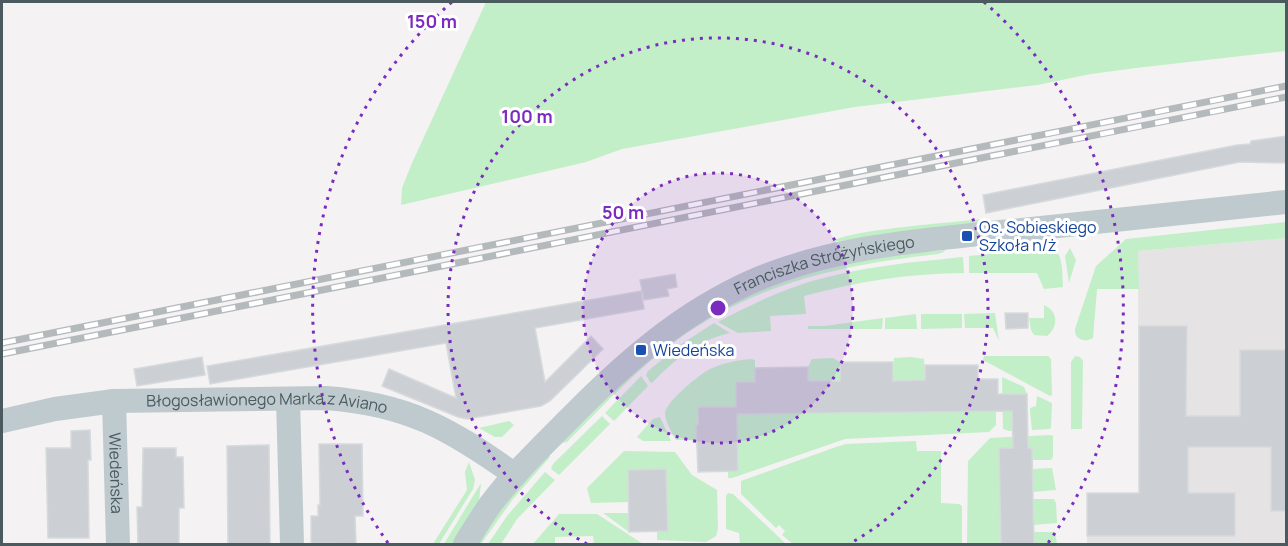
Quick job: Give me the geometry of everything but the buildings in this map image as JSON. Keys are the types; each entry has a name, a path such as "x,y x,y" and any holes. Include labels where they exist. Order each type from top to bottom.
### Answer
{"street":[{"name":"Franciszka Stróżyńskiego","path":"465,544 490,506 515,475 622,367 660,336 705,306 731,292 793,266 833,255 883,246 1287,202"},
{"name":"Błogosławionego Marka z Aviano","path":"2,421 55,409 114,401 288,399 360,401 394,408 430,421 463,439 515,475"},
{"path":"288,399 292,544"},
{"name":"Wiedeńska","path":"114,401 118,544"}],"shaded area":[{"path":"1286,238 1286,544 1087,544 1087,493 1139,493 1138,251"}],"green space":[{"path":"486,2 1286,2 1286,51 1136,68 1037,85 855,107 622,149 586,162 401,205 402,188 412,163"},
{"path":"983,219 983,225 831,242 878,230"},
{"path":"1286,222 1286,238 1138,251 1139,289 1097,289 1093,338 1084,340 1076,336 1075,329 1096,266 1126,239"},
{"path":"1052,248 1059,255 1063,287 1044,289 1037,273 969,273 969,256"},
{"path":"1070,248 1076,260 1069,283 1065,256"},
{"path":"945,250 938,254 868,264 802,279 738,304 708,320 662,351 567,442 561,443 628,375 709,314 781,281 865,258"},
{"path":"963,257 964,273 883,279 804,296 806,314 770,316 771,331 738,333 718,322 788,289 830,276 906,263"},
{"path":"1044,305 1054,315 1054,328 1047,336 1034,335 1029,318 1044,318"},
{"path":"995,313 999,341 993,328 965,328 964,314"},
{"path":"916,314 917,329 885,329 885,318"},
{"path":"921,314 962,314 962,328 921,329"},
{"path":"883,318 882,329 808,329 808,326 825,326"},
{"path":"714,323 730,333 697,346 669,366 652,383 650,382 646,375 648,371 680,345"},
{"path":"984,356 1048,356 1051,359 1052,395 983,360"},
{"path":"1075,356 1080,357 1083,361 1082,429 1071,429 1071,362"},
{"path":"833,358 840,362 840,381 808,381 808,367 812,359"},
{"path":"894,358 924,359 925,380 893,381"},
{"path":"755,360 755,382 736,383 736,407 698,407 696,440 676,440 665,414 676,396 710,369 730,362"},
{"path":"641,376 648,386 614,421 605,413"},
{"path":"1002,377 1024,387 1027,394 1013,394 1026,430 1003,429"},
{"path":"1037,396 1052,403 1050,429 1032,430 1030,408 1036,406"},
{"path":"996,411 996,425 989,432 845,439 728,478 728,472 738,471 737,414"},
{"path":"602,416 610,424 559,475 551,469 553,464"},
{"path":"660,417 671,441 643,441 637,437 653,419"},
{"path":"509,421 514,425 502,437 495,437 479,428"},
{"path":"1053,436 1053,457 1051,460 1032,460 1031,448 999,448 1001,544 967,544 968,461 990,438"},
{"path":"916,441 917,451 941,451 941,503 962,506 962,544 793,544 782,535 785,531 779,525 776,528 741,494 741,481 836,447 846,444"},
{"path":"624,451 675,452 692,475 717,490 718,529 716,536 706,542 657,540 657,532 668,531 666,469 628,470 629,502 591,503 587,488"},
{"path":"548,453 550,457 513,499 481,544 476,544 498,511"},
{"path":"469,462 475,480 473,489 439,544 433,544 467,490 465,472"},
{"path":"1052,468 1056,490 1033,492 1032,469"},
{"path":"545,472 555,480 517,519 501,544 488,544 507,516"},
{"path":"481,483 479,502 454,544 444,544"},
{"path":"728,493 733,494 786,544 740,544 739,533 726,529 726,496"},
{"path":"1033,499 1054,499 1057,523 1033,525"},
{"path":"603,513 629,513 629,532"},
{"path":"559,514 597,514 643,544 594,544 593,536 555,537 555,544 533,544"},
{"path":"1034,532 1055,532 1057,544 1034,544"}],"railway":[{"path":"2,343 1286,86"},
{"path":"2,354 1286,97"}],"place":[{"name":"Os. Sobieskiego Szkoła n/ż","path":"967,236"},
{"name":"Wiedeńska","path":"641,350"}]}
